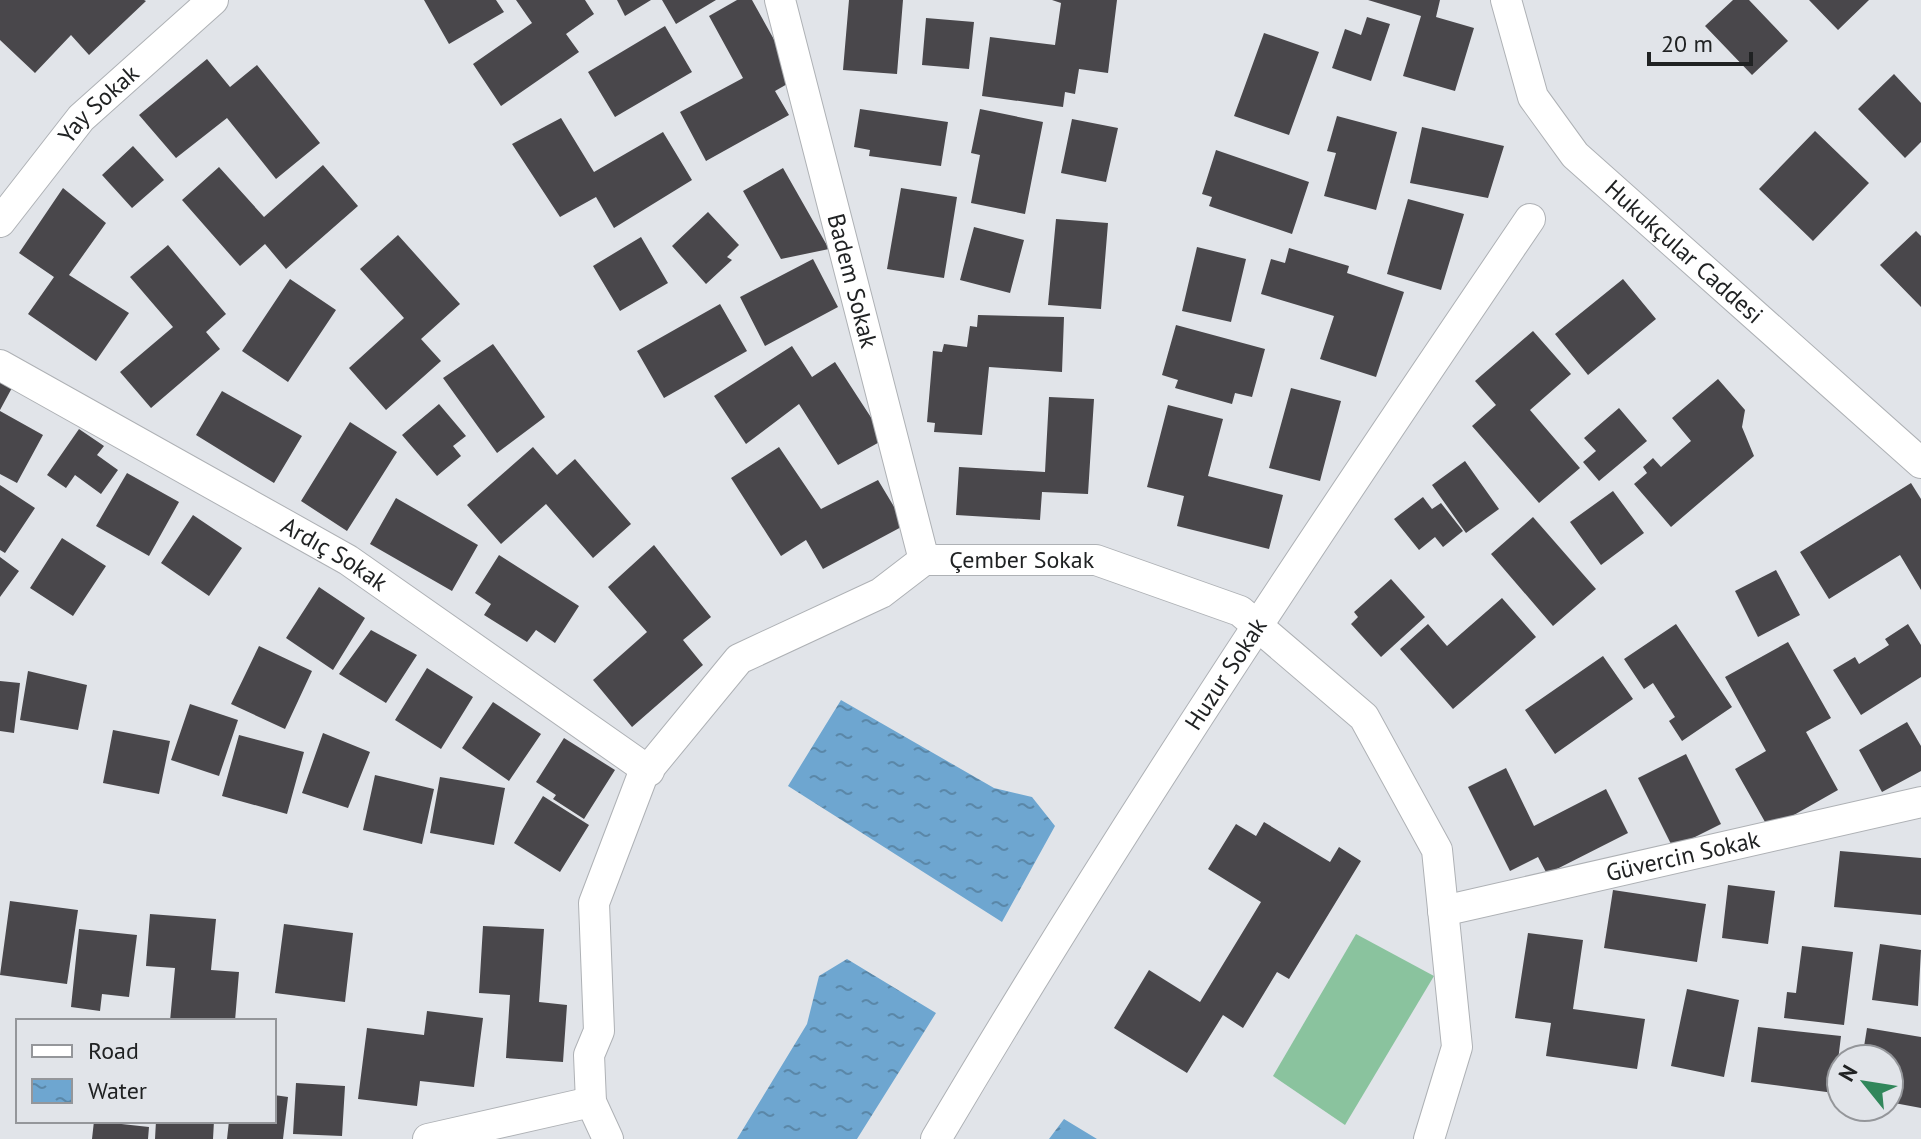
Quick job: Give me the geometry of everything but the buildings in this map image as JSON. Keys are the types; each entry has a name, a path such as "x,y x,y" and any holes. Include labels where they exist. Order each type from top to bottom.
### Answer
{"street":[{"name":"Yay Sokak","path":"0,222 81,118 213,0"},
{"name":"Badem Sokak","path":"780,0 924,560"},
{"name":"Hukukçular Caddesi","path":"1506,0 1533,97 1575,155 1921,463"},
{"name":"Huzur Sokak","path":"936,1139 1045,955 1257,623 1530,219"},
{"name":"Ardıç Sokak","path":"0,365 348,560 649,771"},
{"name":"Çember Sokak","path":"608,1139 591,1102 589,1055 599,1031 594,903 642,777 739,659 881,593 924,560 1096,560 1240,611 1364,717 1437,850 1457,1047 1429,1139"},
{"name":"Güvercin Sokak","path":"1443,911 1921,802"},
{"path":"428,1139 591,1102"}],"green space":[{"path":"1356,934 1434,976 1345,1125 1273,1076"}],"water":[{"path":"841,700 994,788 1032,797 1055,826 1002,922 788,786"},
{"path":"847,959 936,1013 857,1139 737,1139 807,1024 819,976"},
{"path":"1064,1119 1097,1139 1049,1139"}]}
